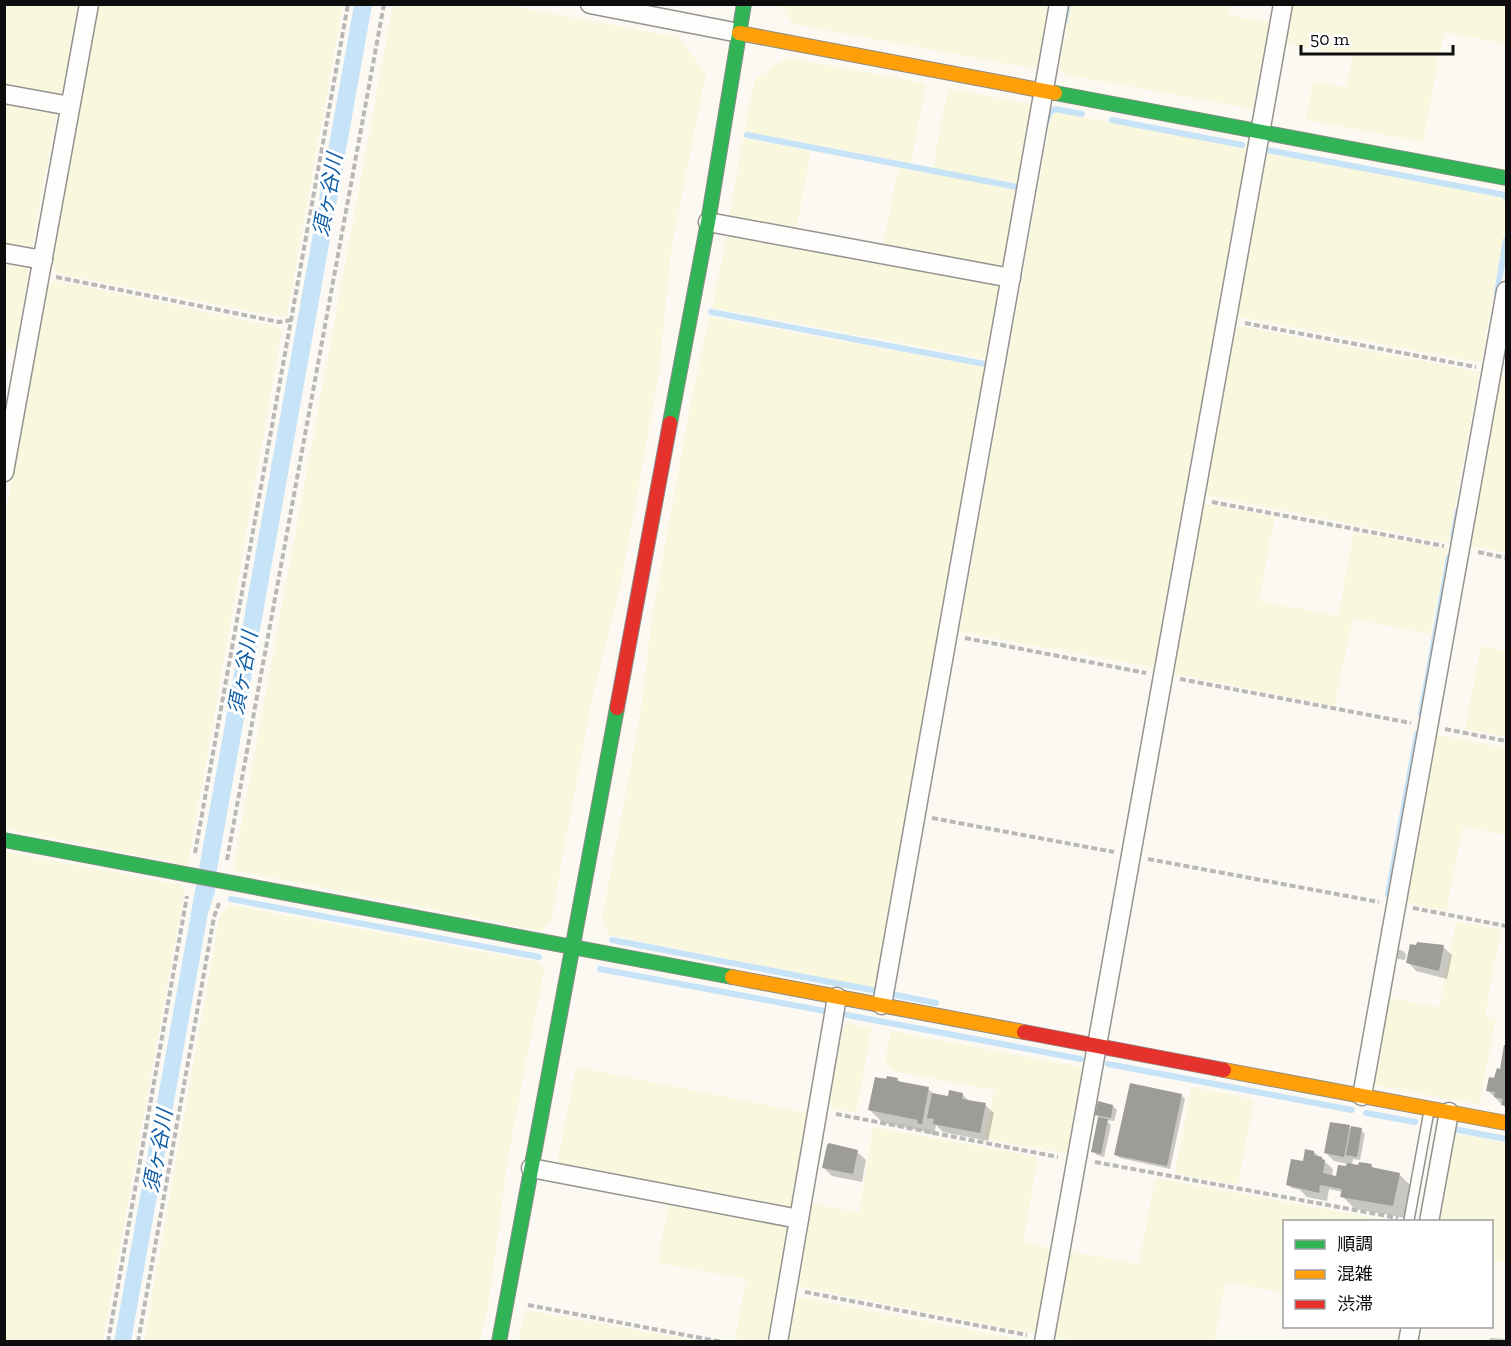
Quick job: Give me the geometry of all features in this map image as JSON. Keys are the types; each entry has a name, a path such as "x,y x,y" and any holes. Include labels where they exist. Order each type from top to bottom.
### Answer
{"street":[{"path":"4,472 88,4"},
{"path":"590,4 1506,178"},
{"path":"499,1341 708,222 744,4"},
{"path":"882,1005 1059,4"},
{"path":"1044,1340 1283,4"},
{"path":"4,94 70,106"},
{"path":"708,222 1011,278"},
{"path":"4,253 41,267"},
{"path":"1362,1096 1506,291"},
{"path":"4,840 1506,1123"},
{"path":"778,1341 837,997"},
{"path":"1429,1220 1449,1112"},
{"path":"531,1168 799,1219"}],"lane":[{"path":"1409,1220 1429,1108"}],"path":[{"path":"108,1341 348,4"},
{"path":"138,1341 214,916 219,905 384,4"},
{"path":"41,267 279,322 291,320"},
{"path":"1226,320 1492,370"},
{"path":"1194,499 1506,558"},
{"path":"947,635 1506,741"},
{"path":"915,815 1506,926"},
{"path":"818,1111 1409,1220"},
{"path":"787,1288 1044,1340"},
{"path":"506,1301 722,1341"}],"shaded area":[{"path":"4,5 79,5 64,91 54,97 5,88"},
{"path":"97,5 343,5 287,316 275,316 54,273 55,267 50,266"},
{"path":"393,5 505,5 678,37 706,73 671,252 659,373 622,578 591,705 551,920 542,931 233,870"},
{"path":"780,5 1054,5 1043,65 1036,69 793,24"},
{"path":"1071,5 1230,5 1228,15 1269,22 1253,109 1067,75 1059,68"},
{"path":"1292,5 1506,5 1506,44 1444,32 1423,142 1306,120 1313,81 1347,87 1353,56 1285,43"},
{"path":"787,57 926,84 911,163 744,132 755,79"},
{"path":"948,88 1037,105 1023,185 933,168"},
{"path":"4,99 52,108 57,113 32,247 27,250 5,246"},
{"path":"1057,112 1247,148 1154,665 1150,667 959,632 1051,115"},
{"path":"743,138 811,151 796,231 729,219"},
{"path":"1266,152 1503,197 1506,202 1506,226 1481,363 1240,317 1236,311"},
{"path":"898,167 1023,191 1009,264 1001,270 883,247"},
{"path":"728,231 997,281 1005,290 992,360 712,308"},
{"path":"4,259 25,262 30,268 15,350 5,348"},
{"path":"53,280 277,327 282,330 188,865 5,829 5,520 46,285 51,286"},
{"path":"710,317 990,368 880,989 609,935 602,919 640,717 652,617 693,390"},
{"path":"1239,326 1480,372 1448,543 1209,496 1204,490 1233,330"},
{"path":"1499,375 1506,377 1506,553 1470,546 1466,540"},
{"path":"1207,504 1275,517 1259,601 1338,616 1354,532 1447,549 1430,634 1353,619 1334,706 1171,673 1199,511"},
{"path":"1481,646 1506,651 1506,737 1465,729"},
{"path":"1434,734 1506,748 1506,835 1463,827 1446,911 1401,902"},
{"path":"4,851 181,885 184,893 103,1341 5,1341"},
{"path":"230,905 539,962 544,971 508,1157 489,1301 480,1341 144,1341 220,914"},
{"path":"1456,921 1501,930 1485,1016 1496,1018 1479,1105 1375,1085 1369,1078 1385,997 1439,1007"},
{"path":"848,1023 872,1028 856,1113 835,1109 829,1103 842,1027"},
{"path":"891,1031 1086,1068 1070,1150 1065,1153 985,1139 994,1090 892,1071 885,1061"},
{"path":"576,1067 808,1113 791,1213 556,1169"},
{"path":"1191,1087 1254,1099 1238,1185 1175,1173"},
{"path":"873,1127 1038,1157 1023,1242 1054,1249 1040,1329 1030,1333 802,1287 799,1284 812,1204 859,1212"},
{"path":"1451,1133 1506,1143 1506,1263 1493,1261 1493,1220 1435,1220"},
{"path":"1155,1178 1385,1220 1283,1220 1283,1293 1225,1282 1214,1341 1080,1341 1058,1338 1053,1329 1068,1251 1139,1264"},
{"path":"669,1199 789,1224 768,1340 735,1339 746,1279 658,1263"},
{"path":"800,1297 1029,1341 786,1342 794,1300"},
{"path":"525,1310 698,1341 518,1341"}],"water":[{"name":"須ヶ谷川","path":"354,5 372,5 216,875 215,892 208,913 131,1341 114,1342"}],"building":[{"path":"1417,942 1444,945 1439,971 1406,963 1410,944 1416,945"},
{"path":"1504,1045 1506,1045 1506,1106 1501,1105 1503,1099 1494,1097 1495,1092 1486,1091 1489,1077 1494,1078 1497,1068 1500,1069"},
{"path":"887,1076 898,1078 897,1081 929,1087 922,1124 917,1123 918,1120 868,1110 875,1077 886,1079"},
{"path":"1130,1083 1182,1094 1167,1166 1114,1155"},
{"path":"949,1090 963,1093 962,1099 986,1103 980,1133 933,1124 934,1119 927,1118 932,1093 948,1096"},
{"path":"1098,1101 1113,1105 1111,1118 1095,1115"},
{"path":"1098,1117 1108,1119 1101,1154 1091,1152"},
{"path":"1330,1122 1350,1125 1344,1157 1324,1153"},
{"path":"1351,1126 1362,1128 1357,1157 1346,1155"},
{"path":"829,1143 858,1150 853,1174 822,1168"},
{"path":"1305,1149 1314,1151 1314,1155 1325,1160 1323,1173 1336,1176 1338,1165 1346,1166 1347,1163 1358,1165 1359,1162 1400,1173 1393,1206 1340,1197 1342,1189 1320,1185 1319,1193 1286,1185 1291,1159 1303,1161"}],"waterway":[{"path":"1065,21 1068,4"},
{"path":"1047,121 1049,113 1055,109 1082,114"},
{"path":"1112,120 1242,145"},
{"path":"747,135 1017,187"},
{"path":"1268,150 1505,195 1506,198"},
{"path":"1497,293 1506,240"},
{"path":"711,312 985,364"},
{"path":"1453,536 1458,511"},
{"path":"1421,714 1449,557"},
{"path":"1388,895 1417,734"},
{"path":"231,899 539,957"},
{"path":"612,940 877,991"},
{"path":"600,969 830,1012"},
{"path":"891,994 936,1003"},
{"path":"847,1015 1081,1059"},
{"path":"1108,1064 1352,1110"},
{"path":"1366,1113 1415,1122"},
{"path":"1454,1129 1506,1139"}],"traffic: fast":[{"path":"670,423 708,222 744,4"},
{"path":"1055,93 1506,178"},
{"path":"499,1342 617,708"},
{"path":"4,840 732,977"}],"traffic: slow":[{"path":"739,33 1055,93"},
{"path":"732,977 1024,1032"},
{"path":"1224,1070 1506,1123"}],"traffic: jam":[{"path":"617,708 670,423"},
{"path":"1024,1032 1224,1070"}]}
